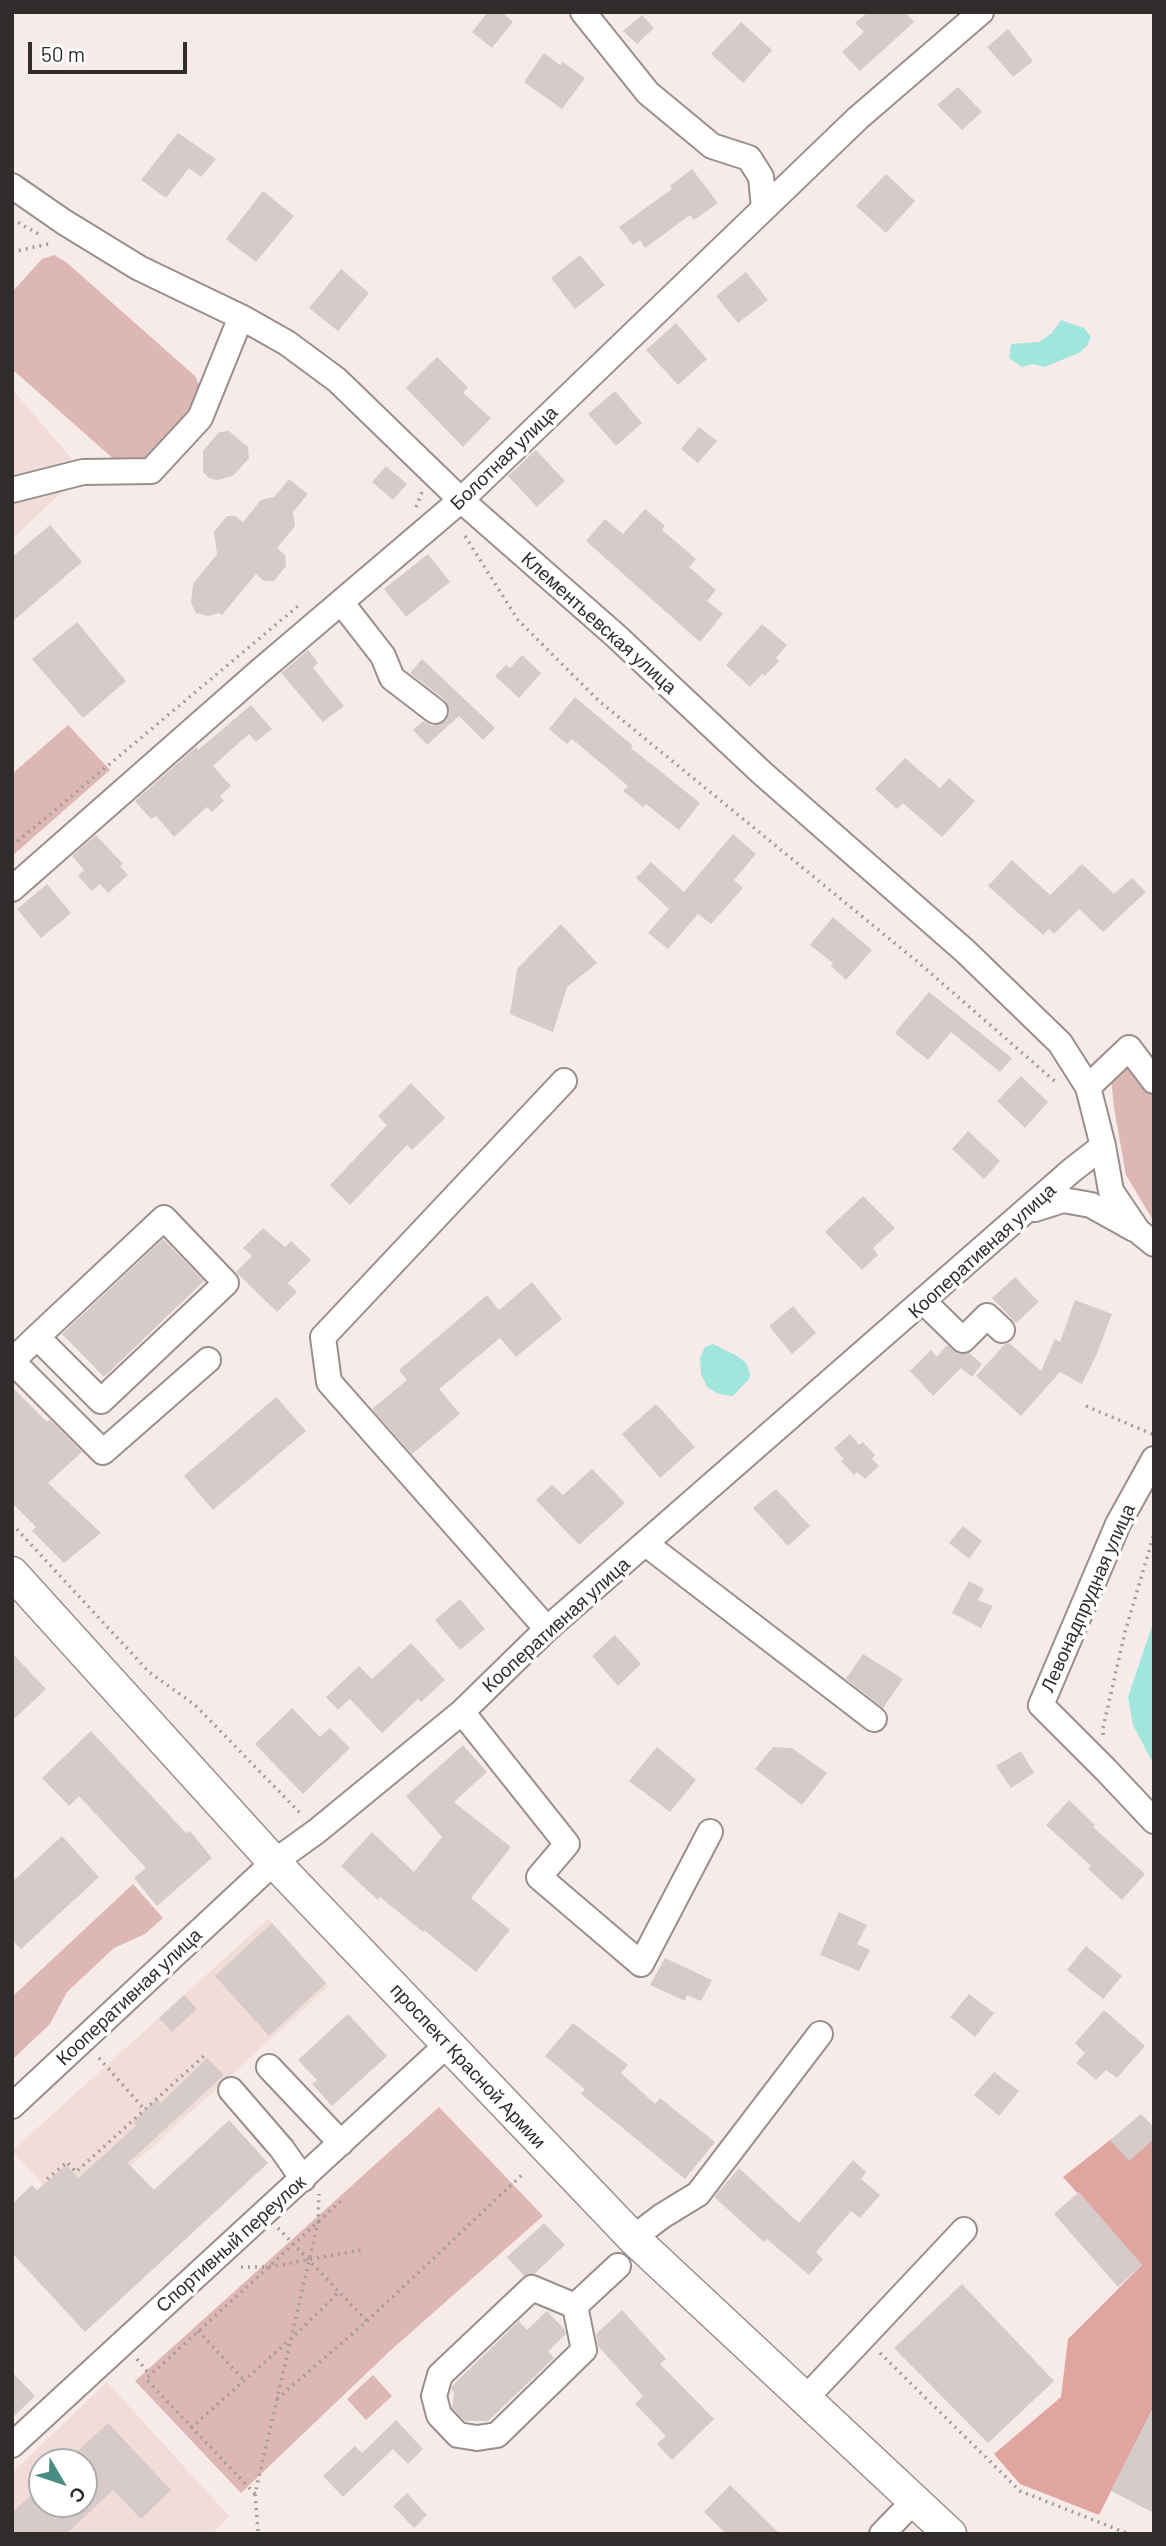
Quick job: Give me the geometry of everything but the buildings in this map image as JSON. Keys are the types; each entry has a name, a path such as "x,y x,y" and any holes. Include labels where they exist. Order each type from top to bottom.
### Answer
{"main road":[{"name":"проспект Красной Армии","path":"12,1573 274,1863 633,2238 950,2534"}],"street":[{"path":"583,12 648,93 712,146 749,158 761,177 764,208"},
{"name":"Болотная улица","path":"12,889 461,500 858,118 981,12"},
{"name":"Клементьевская улица","path":"12,186 139,268 241,317 287,343 337,380 461,500 615,635 762,773 965,951 1060,1043 1088,1087 1111,1191 1146,1237"},
{"path":"12,490 83,472 151,471 200,418 241,317"},
{"path":"341,602 383,656 392,678 435,710"},
{"path":"1088,1087 1129,1048 1154,1081"},
{"path":"547,1629 329,1382 323,1337 564,1081"},
{"name":"Кооперативная улица","path":"12,2106 274,1863 462,1712 547,1629 1103,1146"},
{"path":"1023,1214 1063,1200 1091,1205 1146,1237"},
{"path":"37,1337 101,1401 226,1283 164,1218 37,1337 12,1361 103,1452 208,1360"},
{"path":"925,1302 963,1340 987,1316 1002,1331"},
{"name":"Левонадпрудная улица","path":"1154,1459 1118,1524 1041,1705 1154,1821"},
{"path":"646,1544 874,1719"},
{"path":"462,1712 567,1844 539,1877 641,1964 710,1832"},
{"path":"633,2238 698,2194 820,2034"},
{"name":"Спортивный переулок","path":"12,2445 449,2043"},
{"path":"269,2067 341,2143"},
{"path":"231,2090 282,2149 311,2171"},
{"path":"805,2399 964,2230"},
{"path":"575,2306 618,2266"},
{"path":"532,2288 575,2306 583,2350 497,2435 477,2438 458,2435 439,2415 434,2396 440,2375 532,2288"},
{"path":"882,2534 915,2500"}],"path":[{"path":"12,252 55,242"},
{"path":"459,525 518,620 599,701 919,963 1063,1088"},
{"path":"12,846 301,604"},
{"path":"1086,1406 1154,1435"},
{"path":"12,1524 149,1672 195,1705 303,1816"},
{"path":"1107,1770 1103,1728 1125,1632 1154,1534"},
{"path":"47,2179 67,2162 76,2172 205,2054"},
{"path":"99,2058 145,2109"},
{"path":"258,2531 255,2494 318,2222 311,2171"},
{"path":"275,2400 367,2321 524,2173"},
{"path":"255,2494 146,2379 343,2199"},
{"path":"265,2214 367,2321"},
{"path":"208,2266 269,2267 361,2250"},
{"path":"191,2428 292,2338 340,2291"},
{"path":"198,2331 243,2379"},
{"path":"864,2337 1020,2491 1129,2534"}],"shaded area":[{"path":"54,255 66,262 195,376 201,388 198,400 146,461 118,463 12,369 12,292 42,259"},
{"path":"12,389 83,472 12,539"},
{"path":"68,725 110,770 12,856 12,774"},
{"path":"1131,1059 1154,1089 1154,1222 1126,1175 1114,1108 1111,1077"},
{"path":"133,1884 163,1918 145,1934 114,1948 67,1992 50,2024 12,2060 12,1997"},
{"path":"268,1919 329,1986 74,2218 12,2151"},
{"path":"439,2107 543,2216 391,2350 241,2493 135,2381"},
{"path":"1154,2139 1154,2406 1099,2515 1020,2484 994,2454 1061,2397 1068,2339 1142,2265 1063,2177 1110,2140"},
{"path":"373,2375 392,2396 366,2420 347,2399"},
{"path":"107,2382 229,2516 212,2534 12,2534 12,2473 28,2458 28,2518 98,2518 98,2448 38,2448"}],"water":[{"path":"1061,320 1084,328 1091,337 1087,346 1079,353 1044,367 1033,364 1022,367 1009,358 1011,344 1039,342 1052,333"},
{"path":"713,1344 746,1363 749,1379 733,1396 718,1394 707,1387 701,1374 700,1358 705,1347"},
{"path":"1154,1620 1154,1765 1133,1725 1128,1697"}]}
